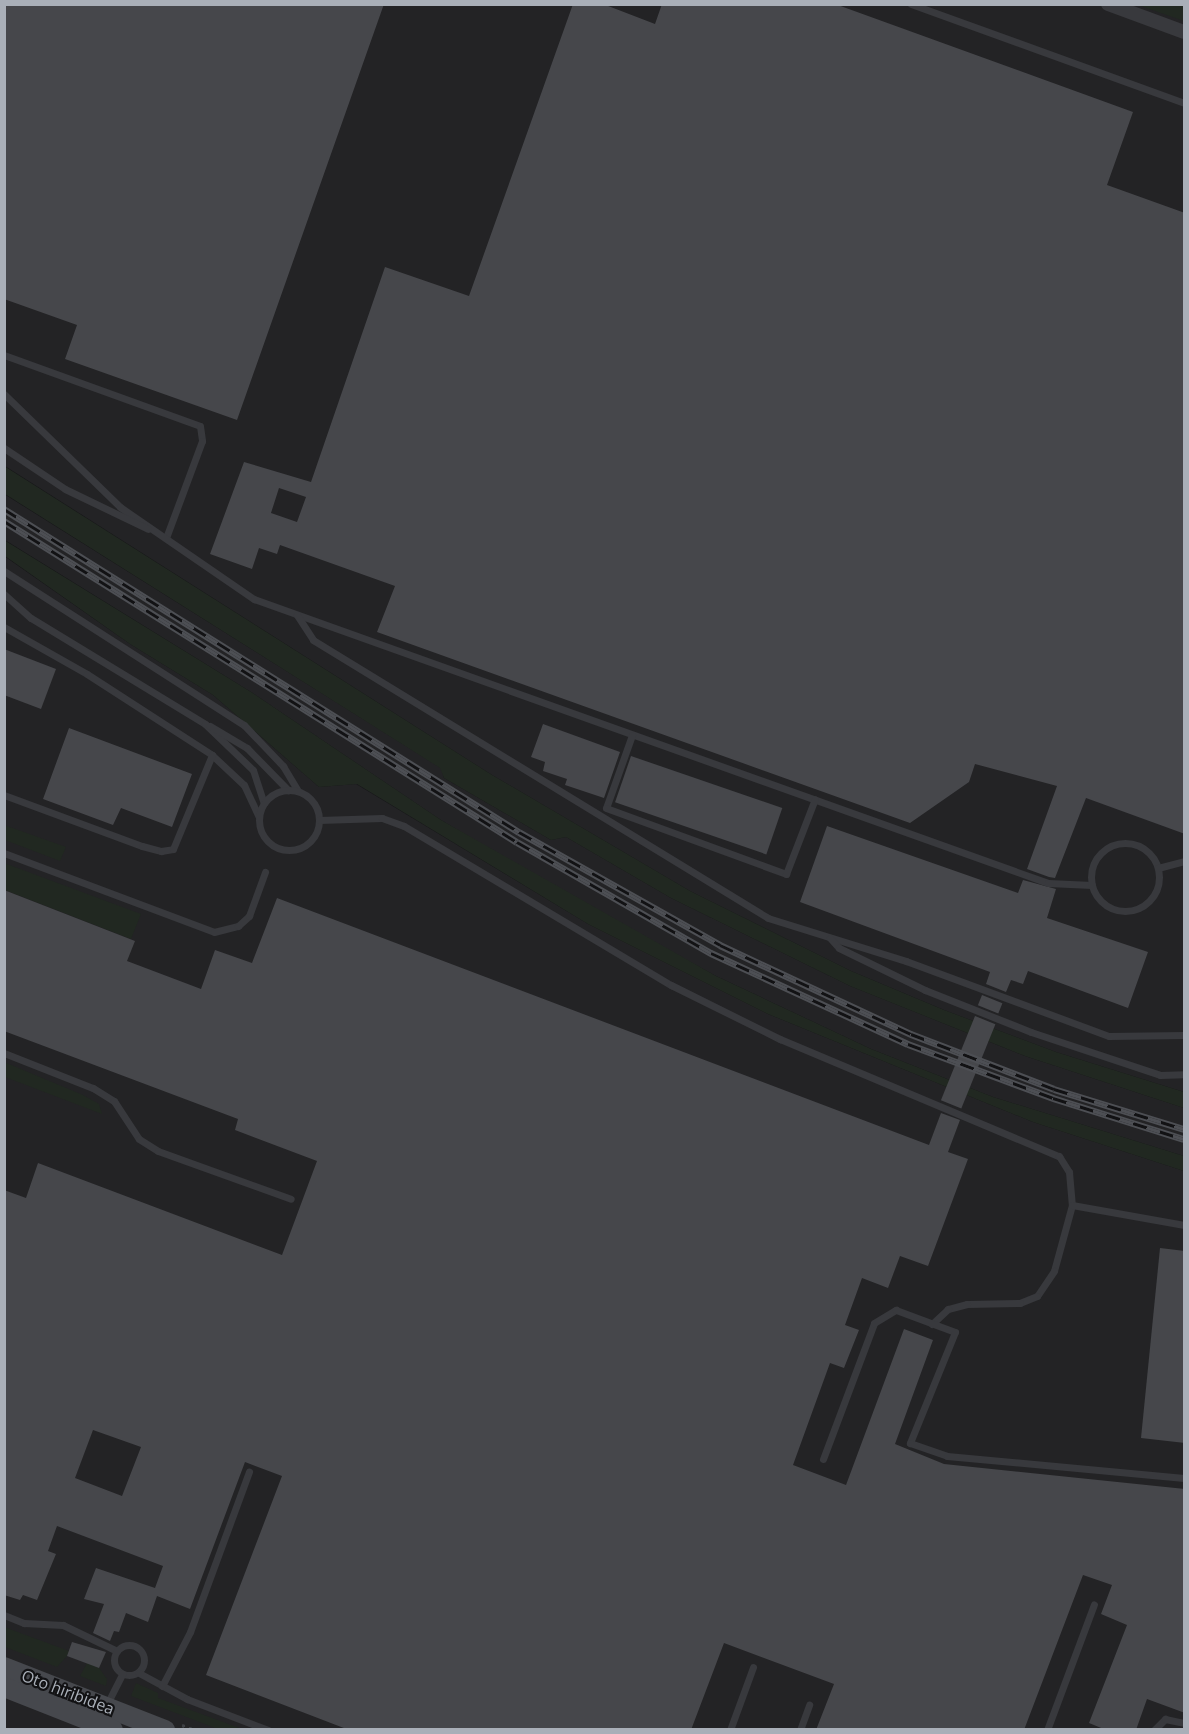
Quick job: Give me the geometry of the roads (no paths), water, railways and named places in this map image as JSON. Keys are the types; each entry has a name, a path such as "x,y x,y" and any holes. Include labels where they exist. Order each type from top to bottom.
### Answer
{"street":[{"path":"1108,4 1185,32"},
{"name":"Oto hiribidea","path":"4,1667 165,1730"},
{"name":"Oto hiribidea","path":"4,1687 113,1730"}],"lane":[{"path":"911,4 1185,103"},
{"path":"4,355 200,426 202,441 166,538"},
{"path":"4,394 120,507 254,599 1048,883 1092,885"},
{"path":"4,448 65,489 166,538"},
{"path":"4,571 244,725 284,766 298,791 313,802 319,820 313,838 305,845 285,850 267,841 259,817 243,785 212,754 87,674 4,627"},
{"path":"4,594 31,618 205,724 224,731 247,748 288,790"},
{"path":"297,615 313,640 768,918 906,961 1109,1036 1185,1035"},
{"path":"205,724 253,770 264,802 259,817"},
{"path":"632,735 606,808 786,874 816,799"},
{"path":"4,795 142,846 161,851 173,849 212,754"},
{"path":"264,802 288,790 298,791"},
{"path":"319,820 382,818 404,826 671,985 780,1039 1059,1156 1069,1172 1072,1205 1053,1271 1037,1296 1020,1303 967,1304 948,1309 932,1324"},
{"path":"1112,845 1140,846 1158,868 1153,896 1137,908 1109,907 1092,885 1092,868 1096,858 1112,845"},
{"path":"4,853 214,932 238,926 249,916 265,872"},
{"path":"1158,868 1185,861"},
{"path":"828,937 839,948 925,990 1031,1032 1160,1075 1185,1074"},
{"path":"4,1053 93,1088 114,1101 139,1139 158,1151 291,1199"},
{"path":"1072,1205 1185,1225"},
{"path":"823,1459 874,1323 896,1310 955,1332 910,1443 947,1455 1185,1478"},
{"path":"162,1686 190,1632 249,1472"},
{"path":"1047,1730 1094,1604"},
{"path":"4,1615 24,1623 63,1626 117,1651"},
{"path":"139,1673 144,1666 141,1649 124,1645 117,1651 115,1668 122,1674 139,1673 162,1686 268,1730"},
{"path":"729,1730 753,1667"},
{"path":"106,1706 122,1674"},
{"path":"800,1730 809,1705"},
{"path":"1154,1730 1165,1719 1185,1723"}],"railway":[{"path":"4,509 519,832 720,945 911,1034 1054,1089 1184,1129"},
{"path":"4,521 517,842 711,953 908,1044 1053,1098 1184,1139"}]}
